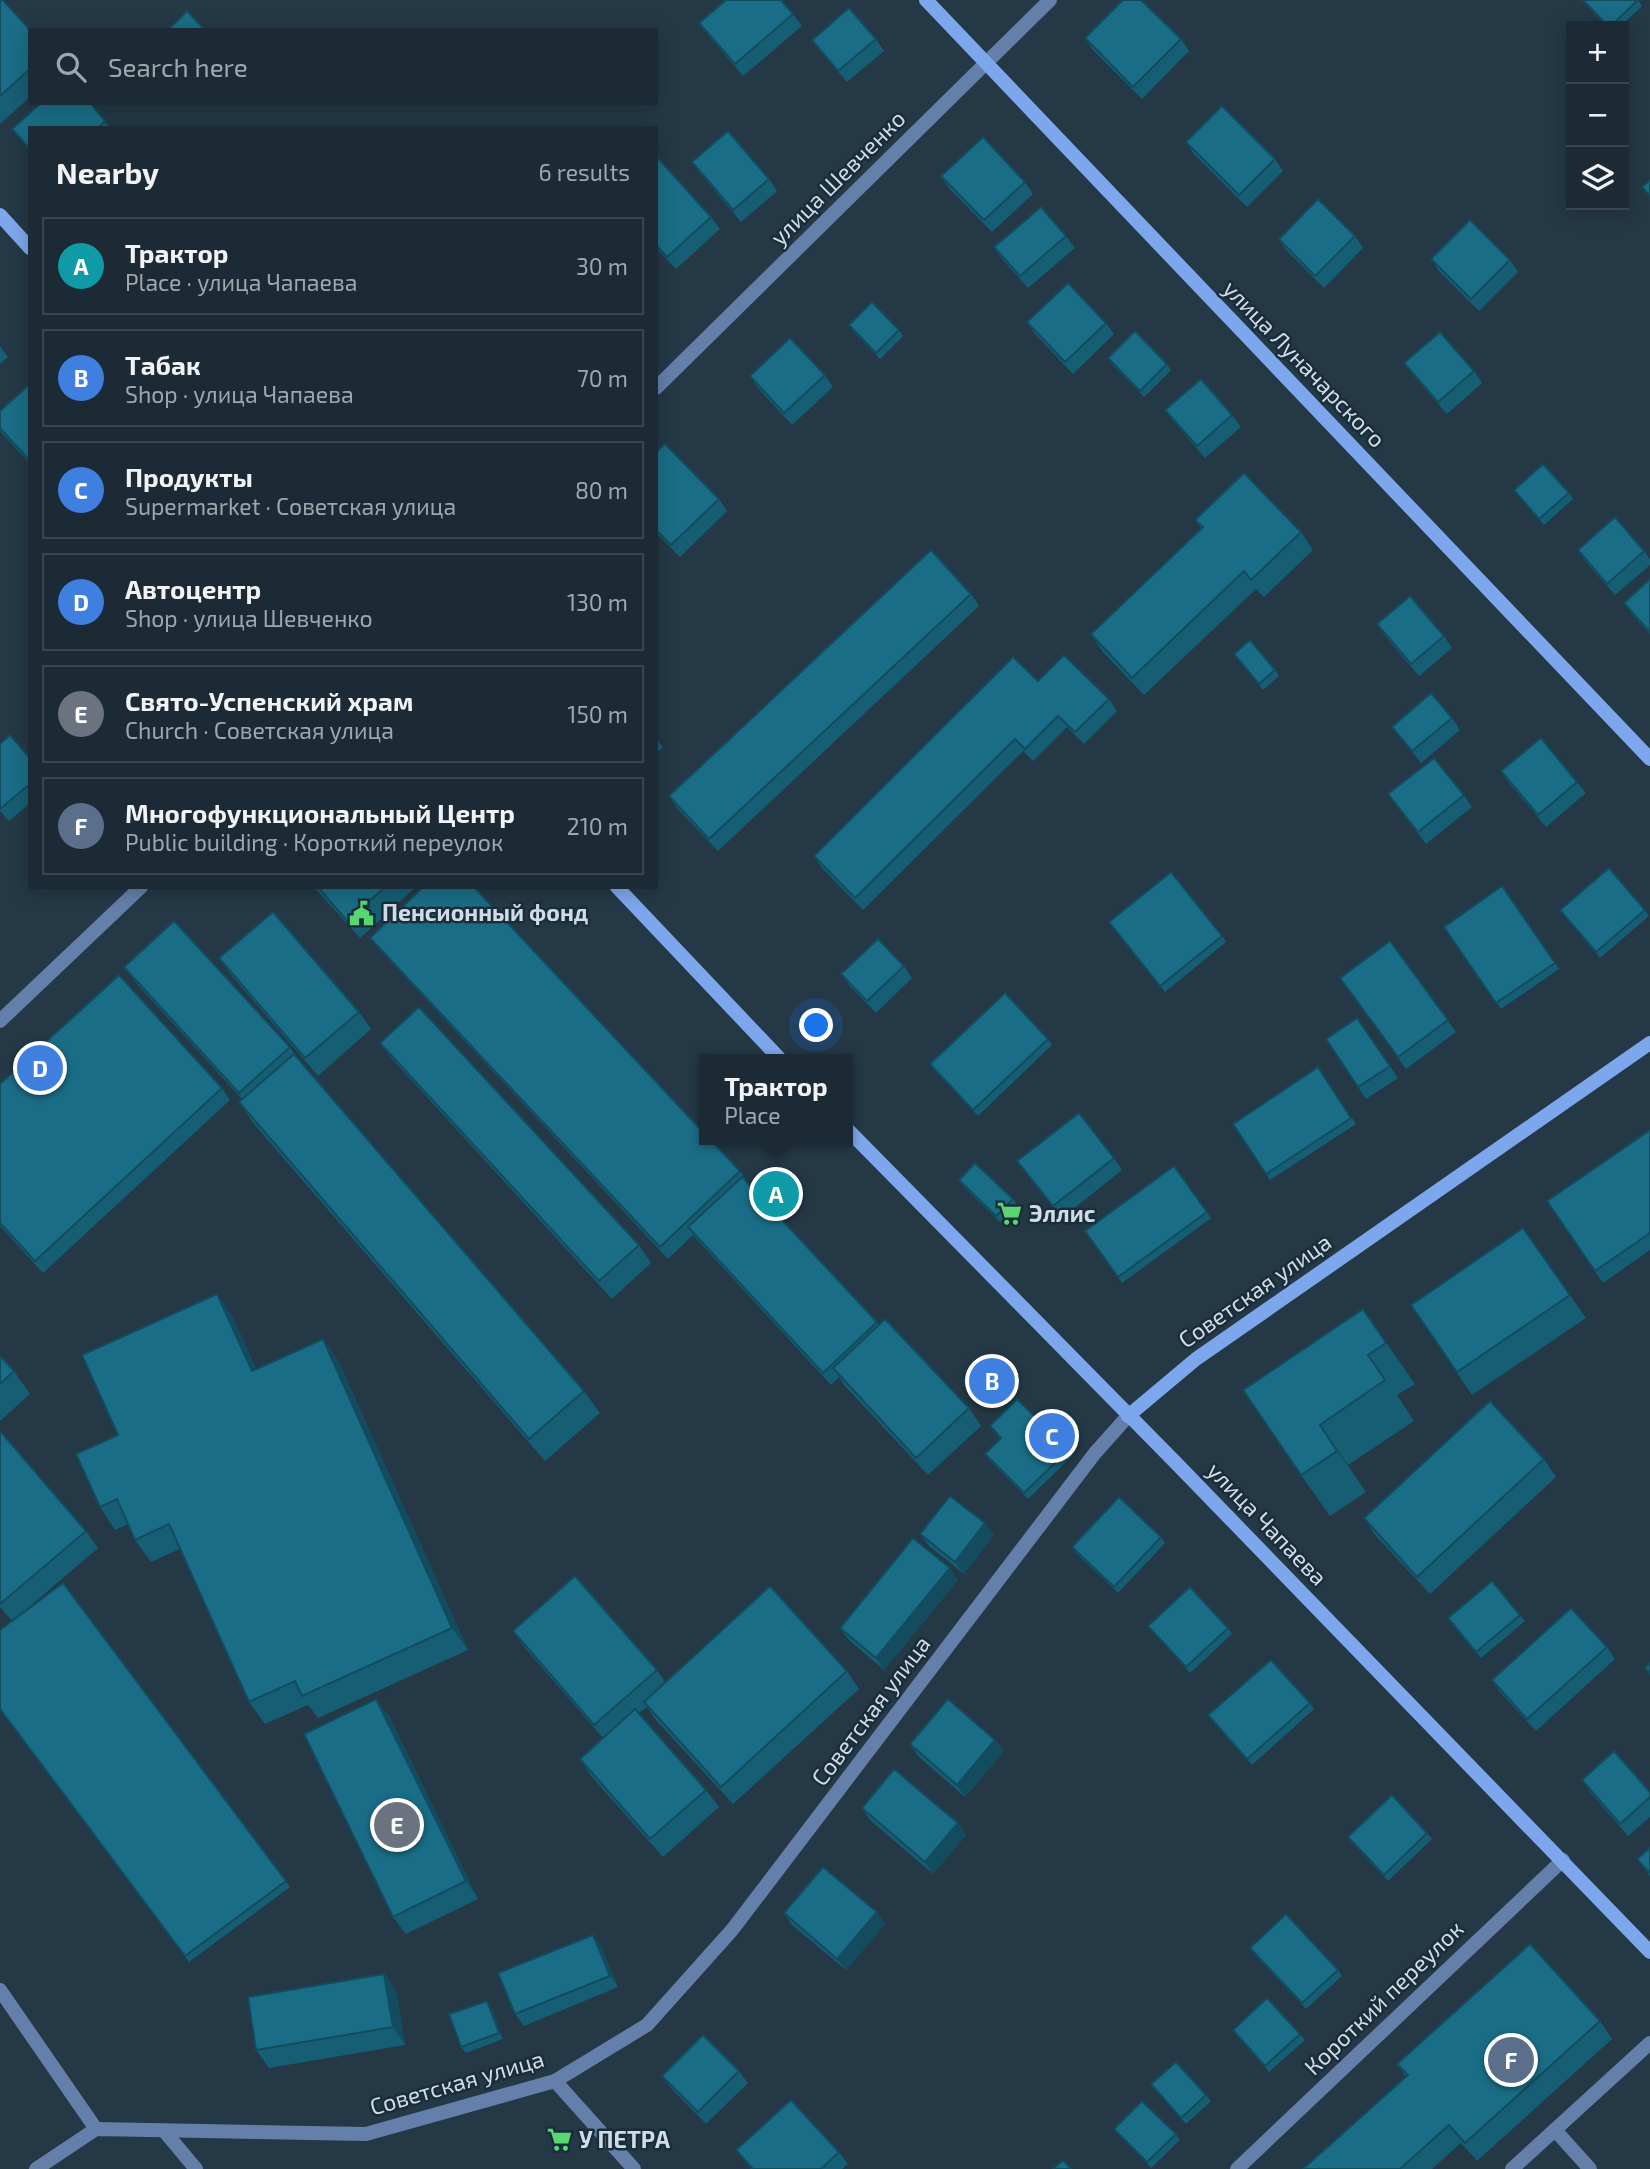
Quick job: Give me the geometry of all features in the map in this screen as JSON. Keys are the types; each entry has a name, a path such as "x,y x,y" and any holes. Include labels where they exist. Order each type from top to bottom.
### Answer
{"main road":[{"name":"улица Луначарского","path":"926,0 1650,759"},
{"path":"0,215 28,246"},
{"path":"619,889 775,1054"},
{"name":"Советская улица","path":"1128,1416 1207,1351 1650,1043"},
{"name":"улица Чапаева","path":"853,1135 1650,1952"}],"street":[{"name":"улица Шевченко","path":"658,386 1050,0"},
{"path":"0,1021 139,889"},
{"name":"Советская улица","path":"96,2129 366,2134 555,2081 647,2025 732,1930 1095,1453 1128,1416"},
{"name":"Короткий переулок","path":"1237,2169 1563,1860"},
{"path":"0,1990 96,2129 36,2169"},
{"path":"1512,2169 1650,2042"},
{"path":"555,2081 634,2169"},
{"path":"1555,2130 1590,2169"},
{"path":"165,2132 197,2169"}],"building":[{"path":"0,0 3,0 28,28 28,71 0,96"},
{"path":"726,0 781,0 793,14 735,64 699,23"},
{"path":"1123,0 1141,0 1181,39 1133,87 1085,38"},
{"path":"1583,0 1638,0 1616,21 1603,21"},
{"path":"849,8 876,39 838,71 812,40"},
{"path":"187,11 203,28 170,28"},
{"path":"39,105 92,105 105,121 100,126 28,126 28,147 12,129"},
{"path":"1222,106 1275,159 1239,195 1186,142"},
{"path":"728,131 769,179 733,210 692,162"},
{"path":"983,137 1025,182 984,220 941,176"},
{"path":"658,158 711,217 667,257 658,247"},
{"path":"1650,180 1650,196 1642,187"},
{"path":"1318,199 1355,236 1315,276 1279,239"},
{"path":"1041,207 1066,236 1020,276 994,247"},
{"path":"1470,220 1510,260 1471,299 1431,259"},
{"path":"1068,283 1106,323 1065,362 1027,322"},
{"path":"872,302 899,330 876,353 849,325"},
{"path":"1135,331 1167,364 1140,391 1108,358"},
{"path":"1440,332 1474,371 1438,402 1404,363"},
{"path":"790,338 825,375 784,413 750,376"},
{"path":"1201,379 1232,415 1197,446 1165,410"},
{"path":"28,386 28,459 0,428 0,411"},
{"path":"665,444 719,499 671,545 658,532 658,450"},
{"path":"1543,464 1569,493 1539,519 1514,490"},
{"path":"1244,473 1301,532 1251,580 1244,571 1132,678 1091,634 1203,527 1195,520"},
{"path":"1615,517 1644,551 1607,584 1578,550"},
{"path":"931,550 971,594 709,839 669,796"},
{"path":"1650,579 1650,632 1624,603"},
{"path":"1410,596 1444,636 1411,664 1377,624"},
{"path":"1250,640 1275,670 1259,684 1234,654"},
{"path":"1064,655 1109,699 1075,732 1058,716 1025,749 1015,739 855,898 814,856 1013,657 1038,681"},
{"path":"1431,693 1452,718 1412,751 1392,727"},
{"path":"10,735 28,756 28,786 0,809 0,744"},
{"path":"1541,738 1577,782 1538,815 1501,771"},
{"path":"1434,758 1464,795 1418,832 1388,794"},
{"path":"1609,868 1645,910 1596,952 1560,910"},
{"path":"1171,872 1222,936 1160,986 1109,922"},
{"path":"1502,886 1555,963 1496,1003 1444,927"},
{"path":"320,889 383,889 347,921"},
{"path":"421,889 476,889 699,1128 699,1145 716,1145 740,1171 660,1247 370,938"},
{"path":"273,912 359,1012 305,1058 219,958"},
{"path":"174,921 290,1047 239,1093 124,967"},
{"path":"878,939 904,966 867,1001 841,974"},
{"path":"1390,941 1448,1020 1398,1057 1340,978"},
{"path":"119,975 222,1088 35,1261 0,1223 0,1084"},
{"path":"1005,993 1048,1039 973,1110 930,1064"},
{"path":"419,1007 639,1245 599,1281 380,1043"},
{"path":"1357,1018 1390,1066 1358,1087 1326,1039"},
{"path":"294,1054 584,1391 529,1439 239,1102"},
{"path":"1318,1067 1351,1118 1266,1174 1233,1124"},
{"path":"1079,1113 1114,1158 1053,1206 1017,1161"},
{"path":"1650,1130 1650,1233 1595,1271 1547,1201"},
{"path":"975,1163 1013,1199 996,1216 959,1180"},
{"path":"1174,1166 1207,1212 1118,1277 1085,1231"},
{"path":"742,1177 877,1322 823,1373 688,1227"},
{"path":"1523,1228 1570,1295 1457,1372 1411,1305"},
{"path":"217,1294 252,1371 323,1339 452,1628 302,1696 295,1681 249,1702 169,1524 135,1540 117,1499 100,1507 76,1454 118,1435 82,1355"},
{"path":"1363,1309 1386,1343 1368,1355 1385,1380 1320,1425 1337,1451 1301,1475 1243,1390"},
{"path":"885,1319 969,1408 916,1458 833,1368"},
{"path":"0,1356 14,1371 0,1384"},
{"path":"978,1365 997,1383 981,1398 963,1381"},
{"path":"1017,1399 1068,1450 1024,1493 985,1454 1001,1438 990,1426"},
{"path":"1490,1401 1544,1459 1417,1577 1364,1518"},
{"path":"0,1431 86,1531 0,1604"},
{"path":"950,1496 985,1523 955,1562 920,1534"},
{"path":"1119,1497 1161,1537 1114,1587 1072,1547"},
{"path":"913,1538 950,1568 876,1658 840,1628"},
{"path":"575,1576 657,1670 594,1725 513,1631"},
{"path":"1492,1581 1520,1615 1476,1652 1448,1618"},
{"path":"63,1583 286,1881 185,1956 0,1709 0,1630"},
{"path":"770,1586 847,1671 721,1787 644,1702"},
{"path":"1190,1587 1228,1628 1186,1667 1148,1626"},
{"path":"1571,1608 1607,1647 1527,1719 1492,1680"},
{"path":"1271,1660 1310,1703 1247,1759 1208,1715"},
{"path":"376,1699 466,1881 393,1917 304,1734"},
{"path":"948,1699 995,1740 957,1785 910,1744"},
{"path":"635,1709 706,1790 650,1839 580,1759"},
{"path":"1614,1751 1650,1792 1650,1797 1620,1824 1582,1780"},
{"path":"894,1769 958,1823 925,1862 862,1808"},
{"path":"1392,1795 1427,1833 1384,1875 1348,1837"},
{"path":"1650,1848 1650,1873 1637,1859"},
{"path":"823,1867 877,1912 837,1959 784,1913"},
{"path":"1286,1914 1338,1970 1302,2003 1250,1948"},
{"path":"593,1935 610,1976 515,2014 498,1973"},
{"path":"1530,1944 1600,2021 1465,2143 1449,2125 1400,2169 1303,2169 1408,2075 1397,2064"},
{"path":"384,1974 393,2027 256,2050 248,1997"},
{"path":"1267,1998 1300,2034 1265,2066 1233,2030"},
{"path":"487,2001 499,2033 461,2047 449,2014"},
{"path":"703,2035 739,2071 698,2112 662,2076"},
{"path":"1176,2062 1206,2095 1181,2118 1151,2084"},
{"path":"791,2100 839,2152 821,2169 753,2169 736,2150"},
{"path":"1142,2101 1176,2134 1147,2162 1114,2129"},
{"path":"1063,2160 1071,2169 1053,2169"}],"place":[{"name":"Пенсионный фонд","path":"362,913"},
{"name":"Автоцентр","path":"40,1068"},
{"name":"Трактор","path":"776,1194"},
{"name":"Эллис","path":"1009,1214"},
{"name":"Табак","path":"992,1381"},
{"name":"Продукты","path":"1052,1436"},
{"name":"Свято-Успенский храм","path":"397,1825"},
{"name":"Многофункциональный Центр","path":"1511,2060"},
{"name":"У ПЕТРА","path":"559,2140"}]}
